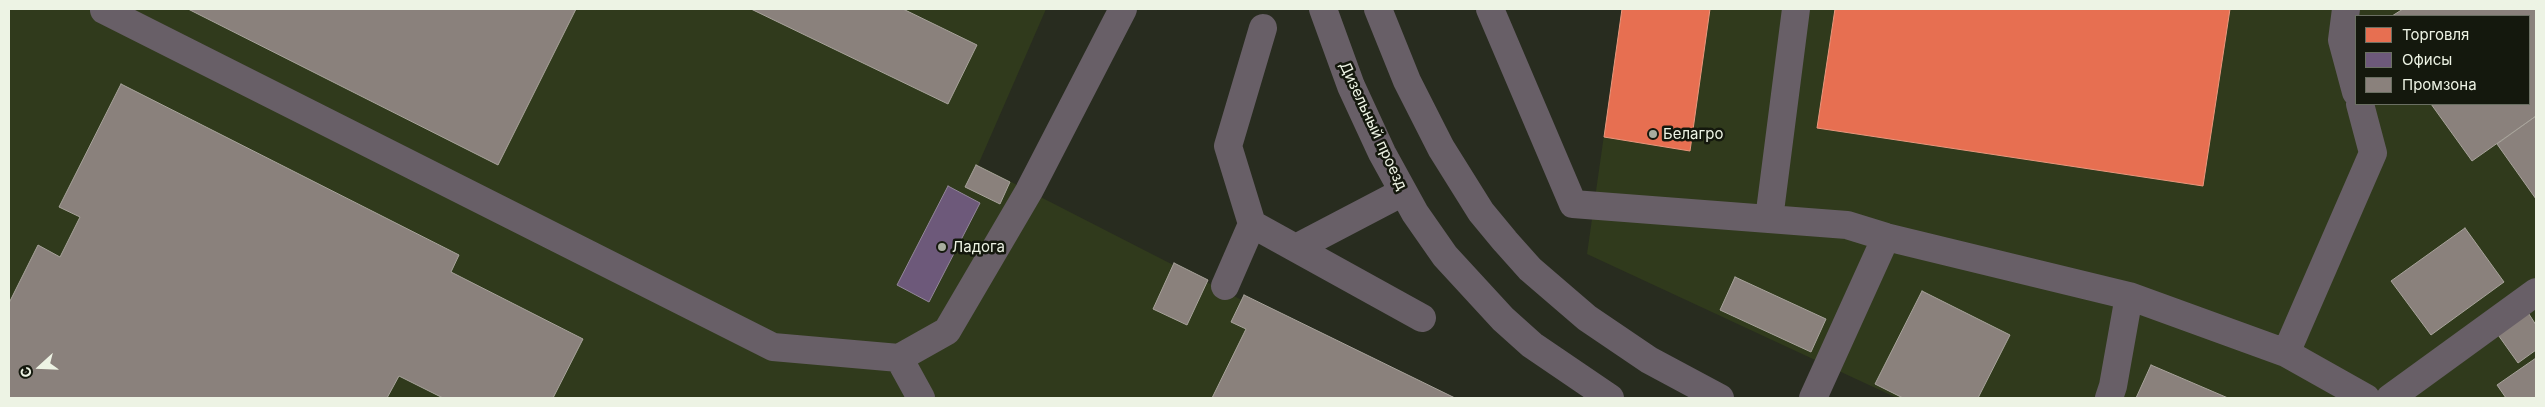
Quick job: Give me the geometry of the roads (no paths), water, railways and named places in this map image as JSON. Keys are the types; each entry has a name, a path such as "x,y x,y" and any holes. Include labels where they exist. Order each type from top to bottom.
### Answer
{"street":[{"path":"104,10 773,347 899,358 946,330 1029,191 1123,9"},
{"name":"Дизельный проезд","path":"1323,9 1351,86 1382,153 1403,192 1445,256 1503,319 1553,360 1610,398"},
{"path":"1378,9 1407,81 1441,148 1481,212 1511,248 1530,269 1587,318 1649,360 1720,398"},
{"path":"1490,9 1573,204 1847,225 1886,237 2129,296 2286,353 2366,398"},
{"path":"1769,219 1796,9"},
{"path":"2346,9 2342,40 2355,88"},
{"path":"1225,286 1252,224 1228,146 1263,28"},
{"path":"2286,353 2373,153 2360,105"},
{"path":"1296,248 1403,192"},
{"path":"1252,224 1422,318"},
{"path":"1813,398 1886,237"},
{"path":"2390,398 2536,292"},
{"path":"2108,398 2113,386 2129,296"},
{"path":"899,358 921,398"}],"place":[{"name":"Белагро","path":"1653,134"},
{"name":"Ладога","path":"942,247"}]}
